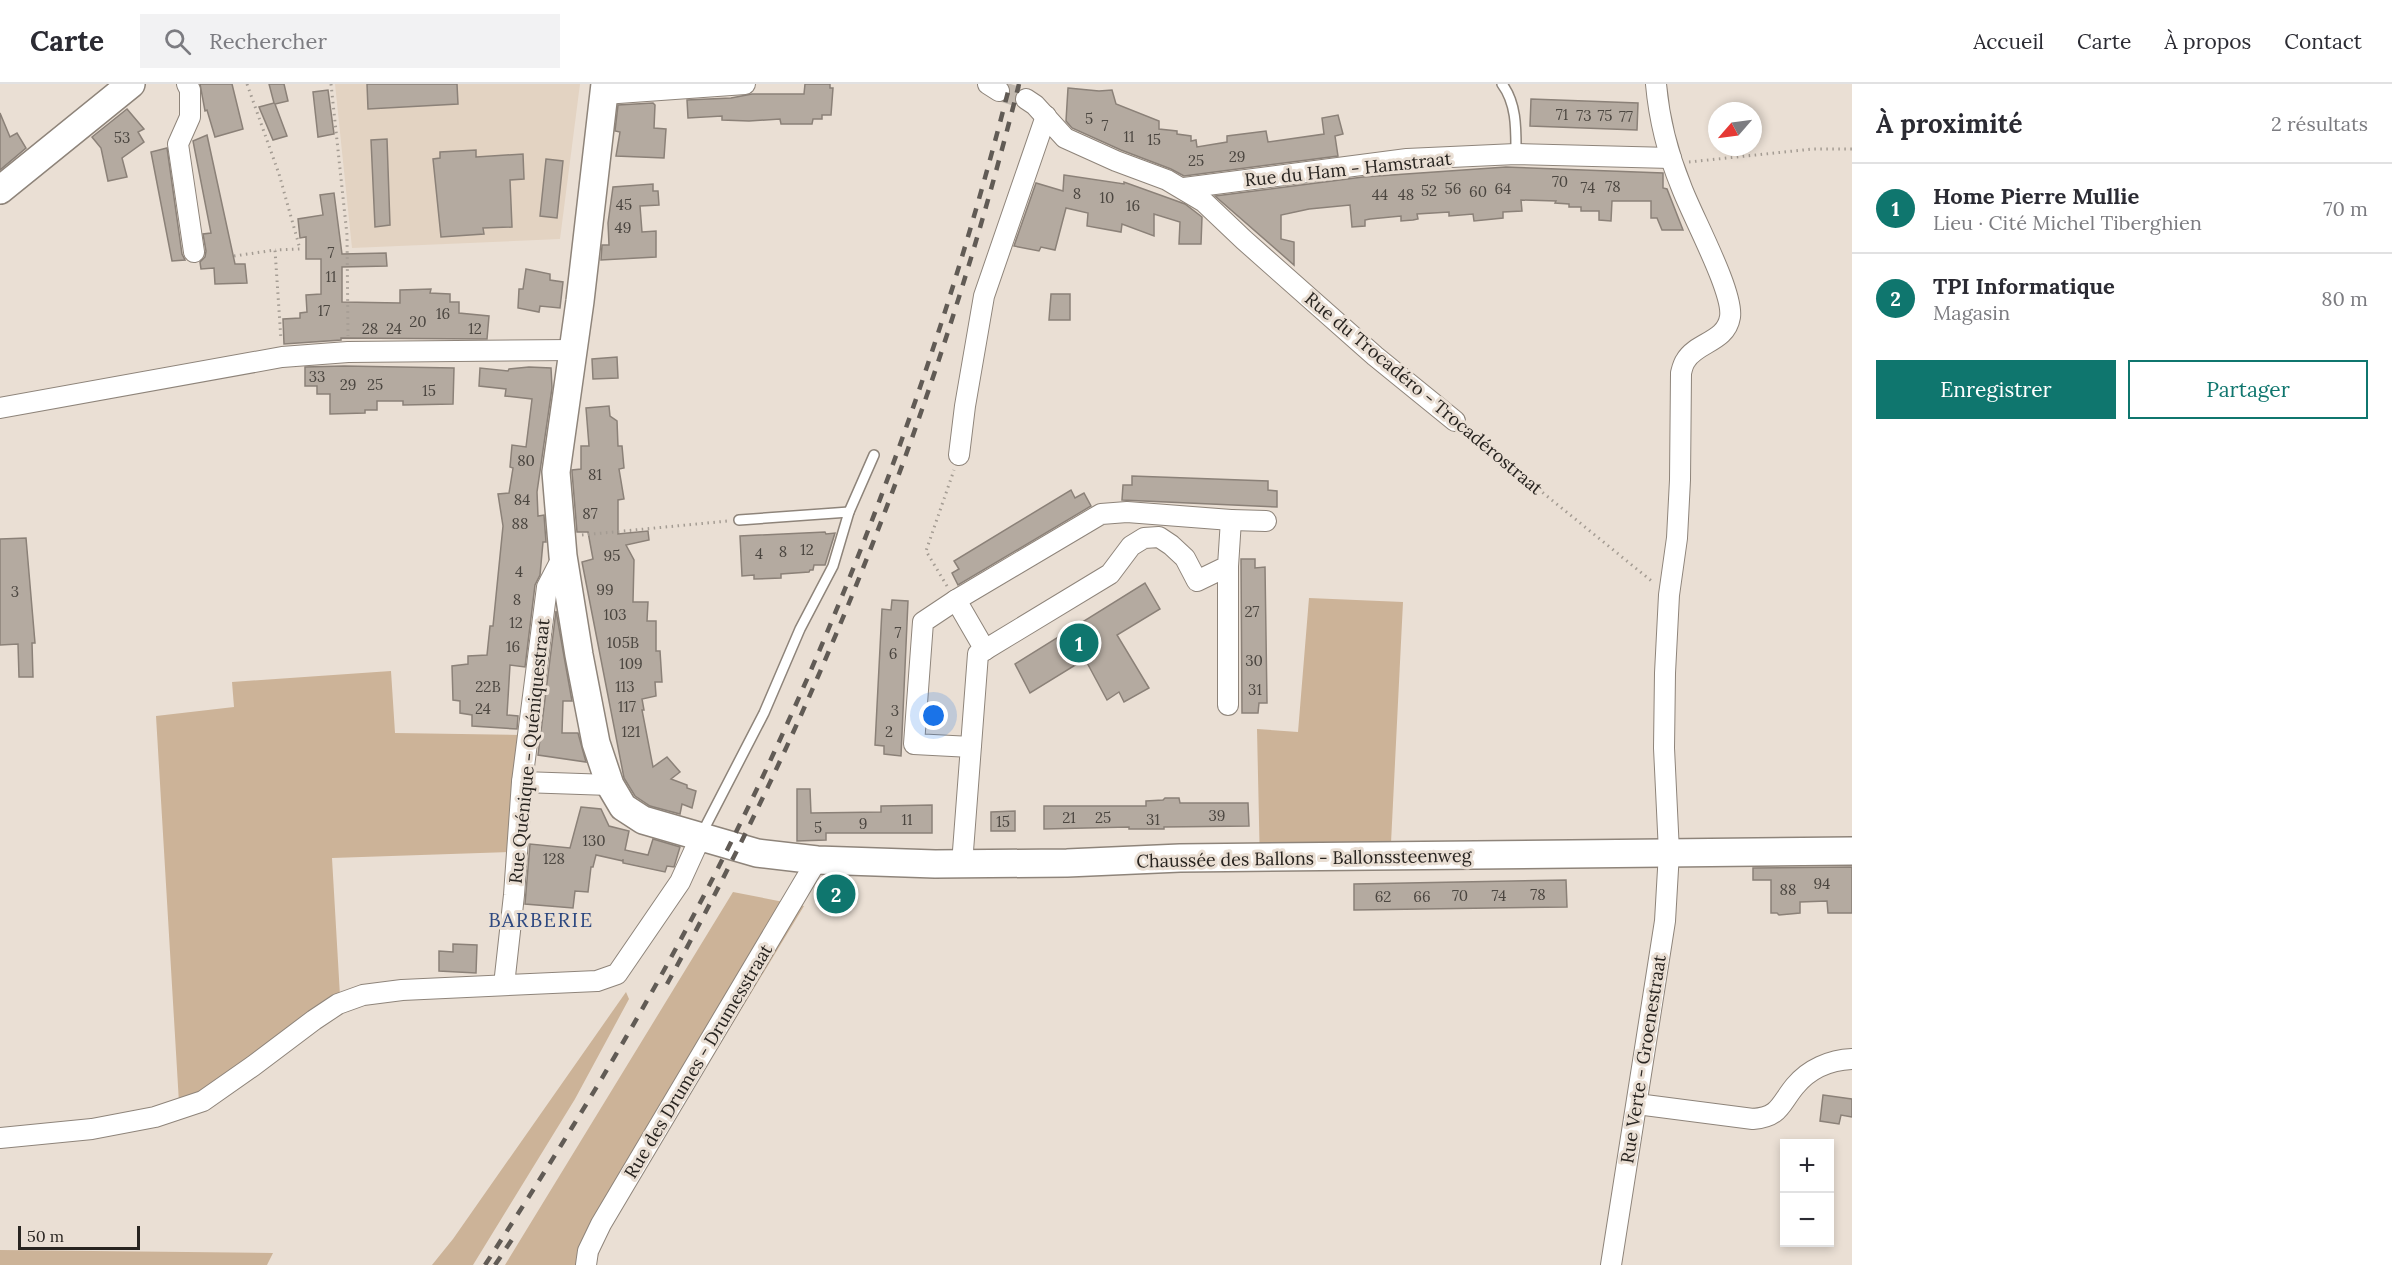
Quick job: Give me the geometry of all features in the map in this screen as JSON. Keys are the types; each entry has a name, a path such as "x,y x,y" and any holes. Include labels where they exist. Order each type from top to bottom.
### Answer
{"street":[{"path":"0,190 131,84"},
{"path":"187,84 190,90 190,117 178,144 194,252"},
{"path":"604,89 745,84"},
{"name":"Rue Verte - Groenestraat","path":"1611,1265 1665,921 1669,852 1664,748 1669,595 1677,526 1681,373 1686,359 1718,338 1725,331 1730,318 1725,289 1695,222 1672,161 1656,84"},
{"name":"Chaussée des Ballons - Ballonssteenweg","path":"604,89 573,351 556,472 563,547 579,655 596,743 610,785 623,807 643,820 757,853 817,860 962,864 1067,863 1180,858 1852,851"},
{"name":"Rue du Ham - Hamstraat","path":"1026,99 1046,116 1065,138 1184,188 1407,159 1516,154 1672,161"},
{"path":"959,455 984,296 1046,116"},
{"name":"Rue du Trocadéro - Trocadérostraat","path":"1184,188 1204,202 1375,356 1455,422"},
{"path":"0,408 282,357 348,352 573,351"},
{"path":"971,747 914,744 923,622 1101,514 1127,512 1266,521"},
{"path":"1228,705 1228,566 1231,520"},
{"path":"962,864 978,654 1110,574 1131,546 1144,538 1159,537 1171,545 1185,558 1197,580 1228,566"},
{"name":"Rue Quénique - Quéniquestraat","path":"504,985 514,896 522,782 546,587 563,547"},
{"path":"956,600 985,650"},
{"path":"522,782 610,785"},
{"path":"0,1138 102,1127 155,1117 203,1101 338,1004 363,995 402,990 597,981 616,974 680,882 700,836"},
{"name":"Rue des Drumes - Drumesstraat","path":"586,1265 588,1251 601,1224 817,860"},
{"path":"1637,1104 1753,1119 1764,1118 1781,1107 1794,1086 1812,1072 1829,1063 1852,1059"}],"lane":[{"path":"1502,84 1509,94 1514,117 1516,154"},
{"path":"700,836 764,713 800,628 834,566 849,512 874,455"},
{"path":"739,520 849,512"}],"path":[{"path":"234,256 300,249 279,174 247,84"},
{"path":"331,84 347,235 348,352"},
{"path":"1672,161 1813,149 1852,149"},
{"path":"275,250 282,357"},
{"name":"Rue du Trocadéro - Trocadérostraat","path":"1455,422 1669,595"},
{"path":"956,600 926,551 959,455"},
{"path":"563,547 739,520"}],"shaded area":[{"path":"335,84 580,84 560,239 352,248"},
{"path":"1309,598 1403,602 1391,843 1260,867 1257,729 1298,732"},
{"path":"391,671 395,733 521,735 511,852 332,858 340,996 196,1101 179,1103 156,716 234,707 232,682"},
{"path":"733,892 804,906 603,1237 596,1265 505,1265"},
{"path":"626,992 629,999 575,1099 473,1265 432,1265 453,1239"},
{"path":"0,1250 273,1253 267,1265 0,1265"}],"building":[{"path":"200,84 232,84 243,129 215,137 207,110 205,111"},
{"path":"269,84 284,84 288,101 275,104 287,136 273,140 259,107 274,103"},
{"path":"367,84 457,84 458,104 368,109"},
{"path":"805,84 830,84 830,88 833,88 831,115 822,115 822,119 813,119 812,124 781,124 780,119 722,120 722,116 688,118 687,100 731,98 752,94 804,94"},
{"path":"1068,88 1112,90 1116,104 1159,121 1159,129 1177,131 1177,134 1191,136 1191,141 1196,140 1197,147 1227,142 1227,136 1266,131 1268,142 1324,134 1322,118 1338,115 1343,134 1335,136 1338,156 1184,176 1072,128 1066,121"},
{"path":"328,90 334,134 318,137 313,92"},
{"path":"1531,99 1638,103 1637,130 1530,126"},
{"path":"653,103 655,105 654,128 666,129 664,158 616,156 620,132 615,131 618,105"},
{"path":"127,109 144,129 138,132 144,142 122,158 127,177 108,181 101,148 92,137"},
{"path":"0,113 10,137 17,133 26,148 0,170"},
{"path":"207,135 235,264 245,264 247,283 215,284 214,268 201,269 200,262 205,257 206,251 203,234 211,233 193,141"},
{"path":"387,139 390,225 375,227 371,140"},
{"path":"167,148 182,254 185,260 172,261 151,152"},
{"path":"476,150 476,157 523,154 524,179 510,180 512,227 483,228 484,234 441,237 433,159 440,158 440,152"},
{"path":"546,159 563,161 557,218 540,216"},
{"path":"1506,167 1663,173 1663,188 1667,189 1683,230 1662,230 1657,218 1651,218 1651,201 1612,201 1611,221 1599,220 1599,211 1581,211 1581,207 1569,207 1569,204 1555,203 1556,201 1521,200 1522,211 1503,212 1503,218 1474,221 1473,214 1449,216 1449,212 1417,214 1418,219 1413,220 1401,221 1401,216 1370,219 1365,220 1365,226 1352,227 1350,205 1309,209 1281,215 1281,239 1294,242 1294,265 1215,196 1363,177"},
{"path":"1064,175 1124,184 1124,182 1185,204 1202,217 1201,244 1179,244 1180,222 1154,214 1154,236 1122,224 1121,232 1087,226 1088,213 1066,208 1055,250 1041,247 1039,251 1014,246 1036,183 1063,191"},
{"path":"653,184 653,191 658,191 659,205 640,206 642,232 656,231 656,257 601,260 602,245 609,245 608,223 613,187"},
{"path":"334,193 342,254 386,253 387,266 342,267 342,302 400,303 400,290 431,289 430,293 450,294 450,302 459,302 459,313 489,316 487,339 341,338 341,340 284,344 283,319 300,318 300,313 307,312 306,295 321,294 321,259 306,259 306,237 300,238 298,219 323,215 320,195"},
{"path":"526,269 550,274 550,280 563,282 560,308 540,306 539,312 518,308 519,289 523,289"},
{"path":"1051,294 1070,294 1070,320 1049,320"},
{"path":"617,357 618,378 593,379 592,359"},
{"path":"305,367 454,368 453,404 403,405 403,401 377,401 377,410 365,410 365,413 330,414 330,394 317,394 317,386 305,386"},
{"path":"529,367 551,368 552,388 537,492 538,516 544,515 546,542 543,542 540,575 535,585 525,667 510,665 507,715 518,716 517,729 472,726 472,715 460,713 460,701 453,700 452,666 468,664 468,656 487,655 490,626 493,626 503,526 498,494 509,493 513,468 510,467 512,445 526,447 532,399 505,396 506,389 479,386 480,368 508,371"},
{"path":"609,406 610,416 617,421 618,446 622,446 624,468 619,469 624,499 618,500 618,534 648,531 649,540 626,545 634,560 633,602 648,602 647,621 656,621 656,651 660,651 662,682 655,682 656,696 642,699 653,767 667,757 680,772 671,779 696,791 692,808 682,804 680,814 650,806 635,796 624,778 582,562 593,559 588,532 577,532 572,470 581,469 581,446 589,446 586,408"},
{"path":"1132,476 1268,481 1268,490 1277,491 1277,507 1122,500 1123,485 1132,485"},
{"path":"1071,490 1075,498 1084,493 1091,506 958,585 952,573 959,569 954,561"},
{"path":"825,532 826,534 835,533 825,565 814,565 813,570 809,572 781,574 781,578 754,579 754,575 742,576 740,536"},
{"path":"26,538 35,643 32,643 33,677 19,677 18,644 0,645 0,539"},
{"path":"1241,559 1255,559 1255,568 1265,567 1267,703 1259,703 1258,713 1242,713"},
{"path":"1145,583 1160,609 1117,635 1149,688 1124,702 1119,692 1107,700 1085,659 1030,693 1015,664"},
{"path":"892,600 908,601 901,756 884,754 884,746 875,745 882,609 891,610"},
{"path":"556,611 572,701 563,701 562,733 578,733 586,762 538,755"},
{"path":"797,789 810,789 811,813 881,812 881,806 932,805 932,833 826,833 826,840 797,841"},
{"path":"1179,798 1180,803 1248,803 1249,826 1044,829 1044,806 1146,806 1146,801"},
{"path":"581,807 601,809 609,826 629,831 625,850 648,855 653,839 680,847 674,867 667,866 665,872 596,855 593,867 591,867 588,892 575,891 573,908 525,904 530,844 570,848"},
{"path":"1015,811 1015,831 991,831 991,812"},
{"path":"1852,867 1852,913 1828,913 1827,901 1800,902 1800,913 1779,915 1771,913 1771,880 1753,880 1753,868"},
{"path":"1566,880 1567,907 1354,910 1354,884"},
{"path":"453,944 477,945 476,973 439,971 439,951 453,952"},
{"path":"1823,1095 1852,1099 1852,1117 1841,1115 1839,1124 1820,1121"}],"tunnel":[{"path":"999,91 1026,99"}],"railway":[{"path":"485,1265 591,1097 665,968 740,823 788,721 875,513 913,408 981,193 1010,84"},
{"path":"667,984 724,877 777,768 872,546 953,317 988,201 1019,84"},
{"path":"495,1265 513,1238"}],"place":[{"name":"Home Pierre Mullie","path":"1079,643"},
{"name":"TPI Informatique","path":"836,894"}],"district":[{"name":"BARBERIE","path":"541,919"}]}
